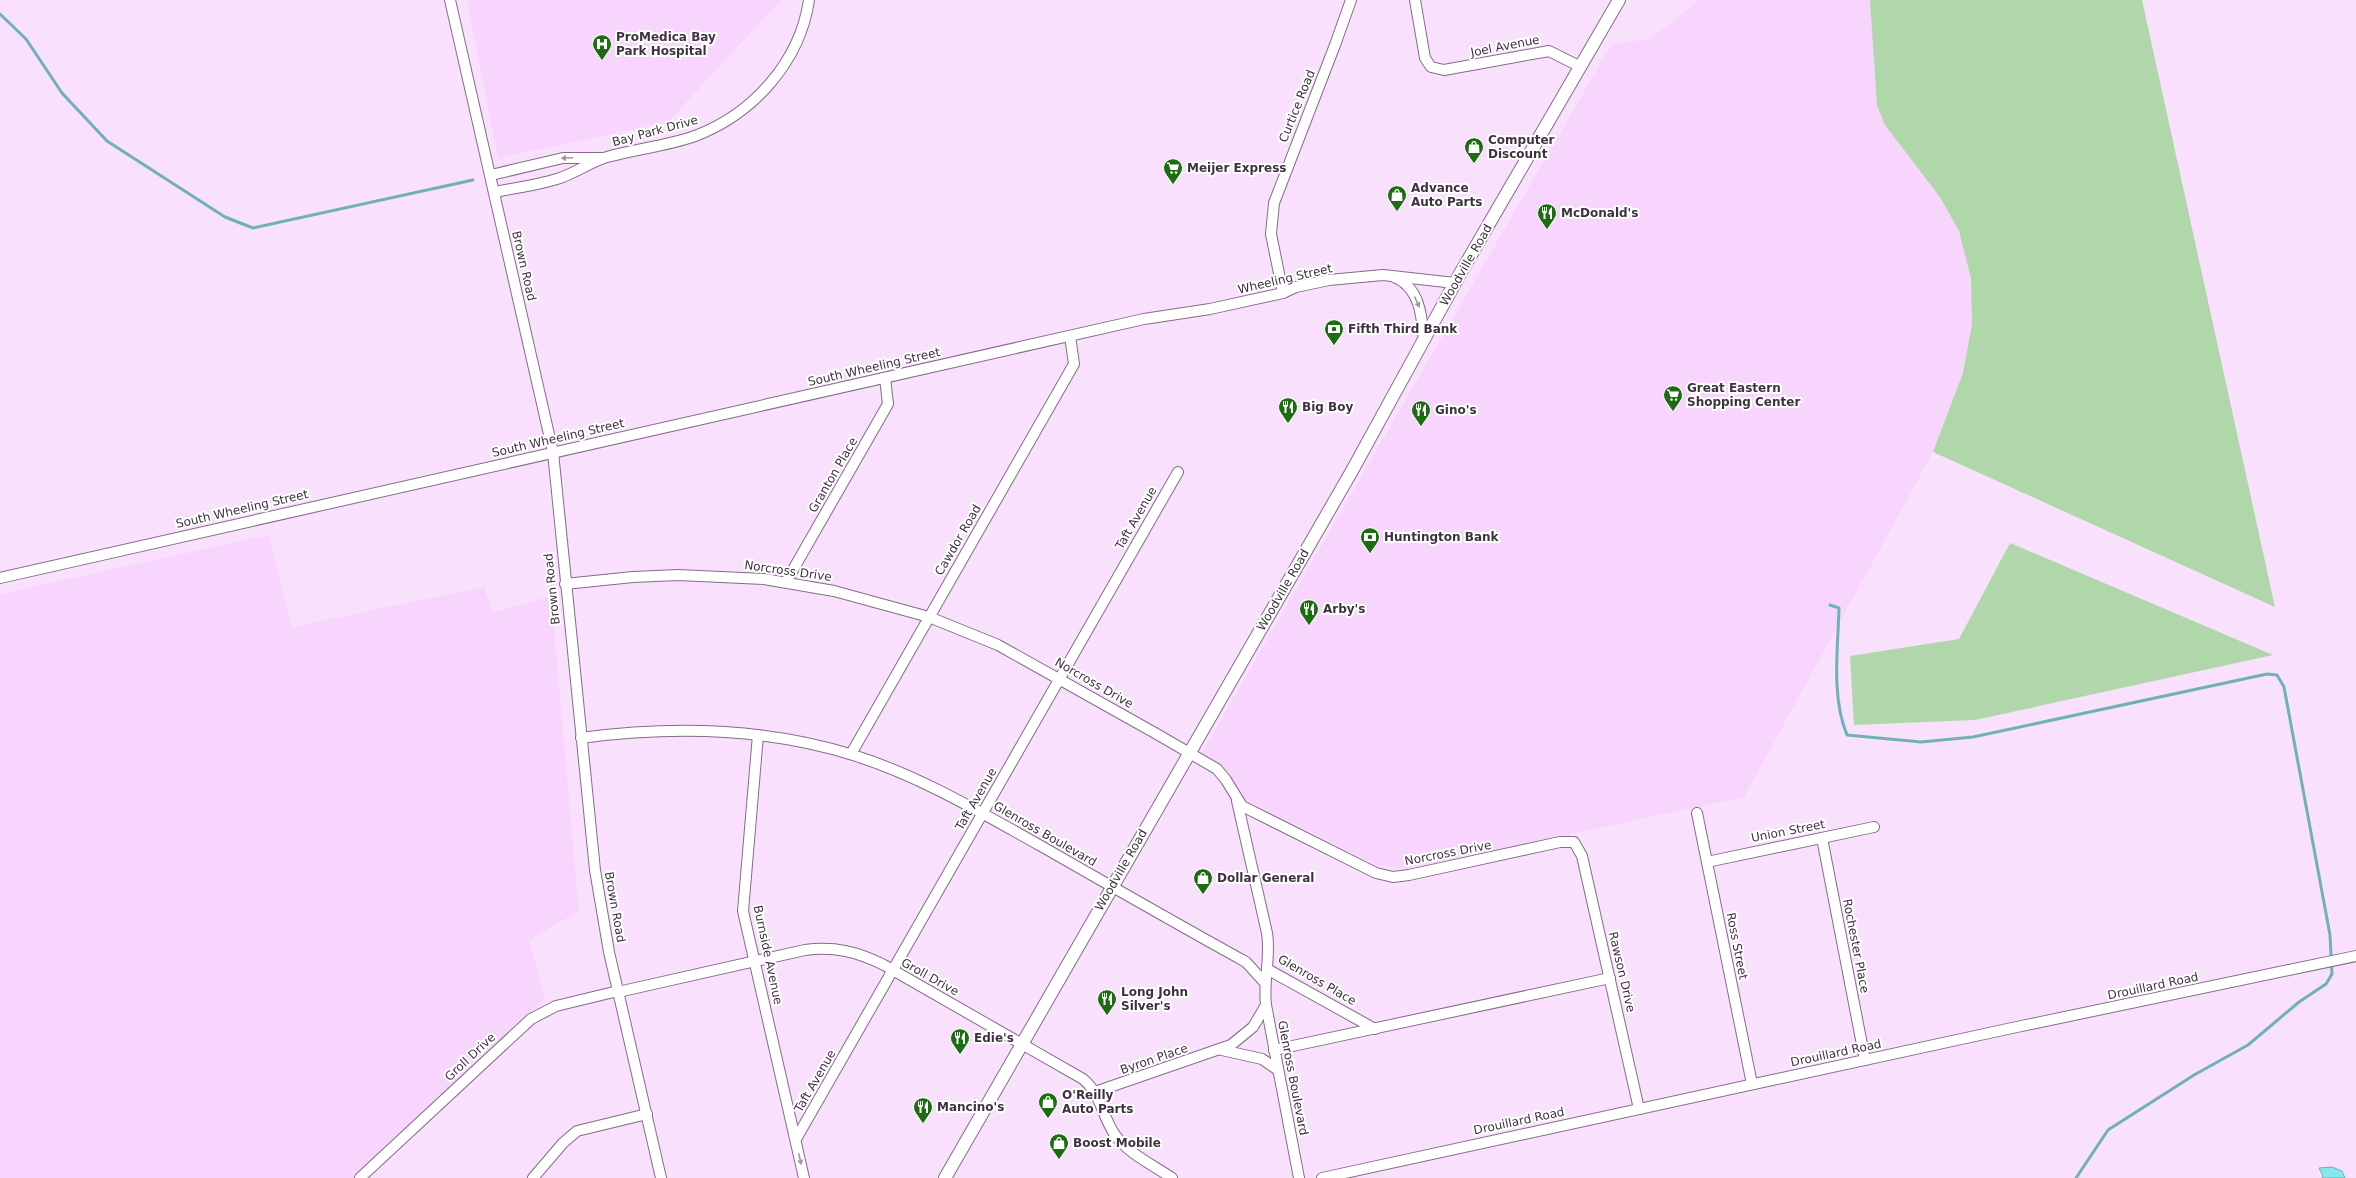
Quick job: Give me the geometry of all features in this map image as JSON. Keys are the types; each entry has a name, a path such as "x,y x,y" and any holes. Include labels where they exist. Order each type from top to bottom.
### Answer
{"main road":[{"name":"Woodville Road","path":"945,1178 1111,886 1359,457 1455,283 1619,0"}],"street":[{"name":"Brown Road","path":"450,0 495,192 552,452 564,584 595,870 618,992 661,1178"},
{"name":"Bay Park Drive","path":"495,192 557,179 606,158 694,136 723,123 742,110 765,89 784,64 802,26 808,0"},
{"name":"Curtice Road","path":"1283,293 1271,234 1274,203 1333,52 1351,0"},
{"name":"Joel Avenue","path":"1415,0 1425,58 1431,67 1437,70 1452,69 1549,51 1581,66"},
{"name":"Bay Park Drive","path":"491,175 563,158 606,158"},
{"name":"Wheeling Street","path":"1122,324 1283,293 1296,287 1329,280 1390,276 1455,283"},
{"path":"1390,276 1407,286 1417,300 1421,311 1424,340"},
{"name":"South Wheeling Street","path":"0,578 1122,324"},
{"name":"Cawdor Road","path":"851,754 1074,364 1070,336"},
{"name":"Granton Place","path":"786,582 888,404 885,378"},
{"name":"Taft Avenue","path":"796,1139 1178,472"},
{"name":"Norcross Drive","path":"564,584 633,577 678,575 786,582 864,598 929,617 998,645 1059,678 1189,753 1222,774 1237,801 1255,814 1376,873 1393,877 1409,875 1560,842 1574,842"},
{"name":"Glenross Boulevard","path":"580,738 676,730 714,731 783,738 851,754 917,778 983,813 1246,962 1266,983"},
{"name":"Burnside Avenue","path":"758,735 743,905 804,1178"},
{"name":"Glenross Place","path":"1237,801 1267,933 1269,952 1267,969 1375,1029"},
{"name":"Ross Street","path":"1697,813 1752,1084"},
{"name":"Union Street","path":"1707,862 1874,827"},
{"name":"Rochester Place","path":"1822,838 1865,1060"},
{"name":"Rawson Drive","path":"1574,842 1582,856 1638,1109"},
{"name":"Groll Drive","path":"360,1178 367,1169 531,1019 556,1006 805,950 837,948 866,956 1022,1043 1083,1079 1095,1092 1111,1129 1120,1141 1131,1151 1172,1178"},
{"name":"Drouillard Road","path":"1322,1178 1752,1084 2356,956"},
{"name":"Glenross Boulevard","path":"1267,969 1266,1005 1299,1178"},
{"path":"1274,1050 1610,978"},
{"name":"Byron Place","path":"1095,1092 1220,1050 1245,1036 1253,1027 1266,1005"},
{"path":"1220,1050 1262,1059 1278,1070"},
{"path":"533,1178 563,1143 577,1131 647,1114"}],"shaded area":[{"name":"ProMedica Bay Park Hospital","path":"467,0 781,0 668,122 498,158"},
{"name":"Great Eastern Shopping Center","path":"1700,0 1870,0 1940,197 1959,231 1971,278 1972,324 1963,373 1933,452 1744,797 1406,869 1376,865 1246,801 1201,754 1611,45 1652,38"},
{"path":"1870,0 2142,0 2275,607 1933,452 1963,373 1972,324 1971,278 1959,231 1940,197 1885,125 1877,105"},
{"path":"269,535 292,627 484,587 493,613 551,596 579,911 529,940 545,998 353,1178 0,1178 0,594"},
{"path":"2010,543 2273,655 1975,720 1854,725 1850,656 1959,639"},
{"path":"2332,1167 2342,1171 2345,1178 2322,1178 2323,1176 2319,1168"}],"waterway":[{"path":"0,14 26,39 62,93 107,141 225,217 253,228 473,180"},
{"path":"1830,605 1839,608 1837,688 1842,720 1847,735 1921,742 1973,737 2267,674 2277,675 2284,687 2330,935 2332,974 2326,984 2299,1002 2248,1045 2194,1075 2108,1130 2076,1178"}],"place":[{"name":"ProMedica Bay Park Hospital","path":"602,61"},
{"name":"Computer Discount","path":"1474,164"},
{"name":"Meijer Express","path":"1173,185"},
{"name":"Advance Auto Parts","path":"1397,212"},
{"name":"McDonald's","path":"1547,230"},
{"name":"Fifth Third Bank","path":"1334,346"},
{"name":"Great Eastern Shopping Center","path":"1673,412"},
{"name":"Big Boy","path":"1288,424"},
{"name":"Gino's","path":"1421,427"},
{"name":"Huntington Bank","path":"1370,554"},
{"name":"Arby's","path":"1309,626"},
{"name":"Dollar General","path":"1203,895"},
{"name":"Long John Silver's","path":"1107,1016"},
{"name":"Edie's","path":"960,1055"},
{"name":"O'Reilly Auto Parts","path":"1048,1119"},
{"name":"Mancino's","path":"923,1124"},
{"name":"Boost Mobile","path":"1059,1160"}]}
